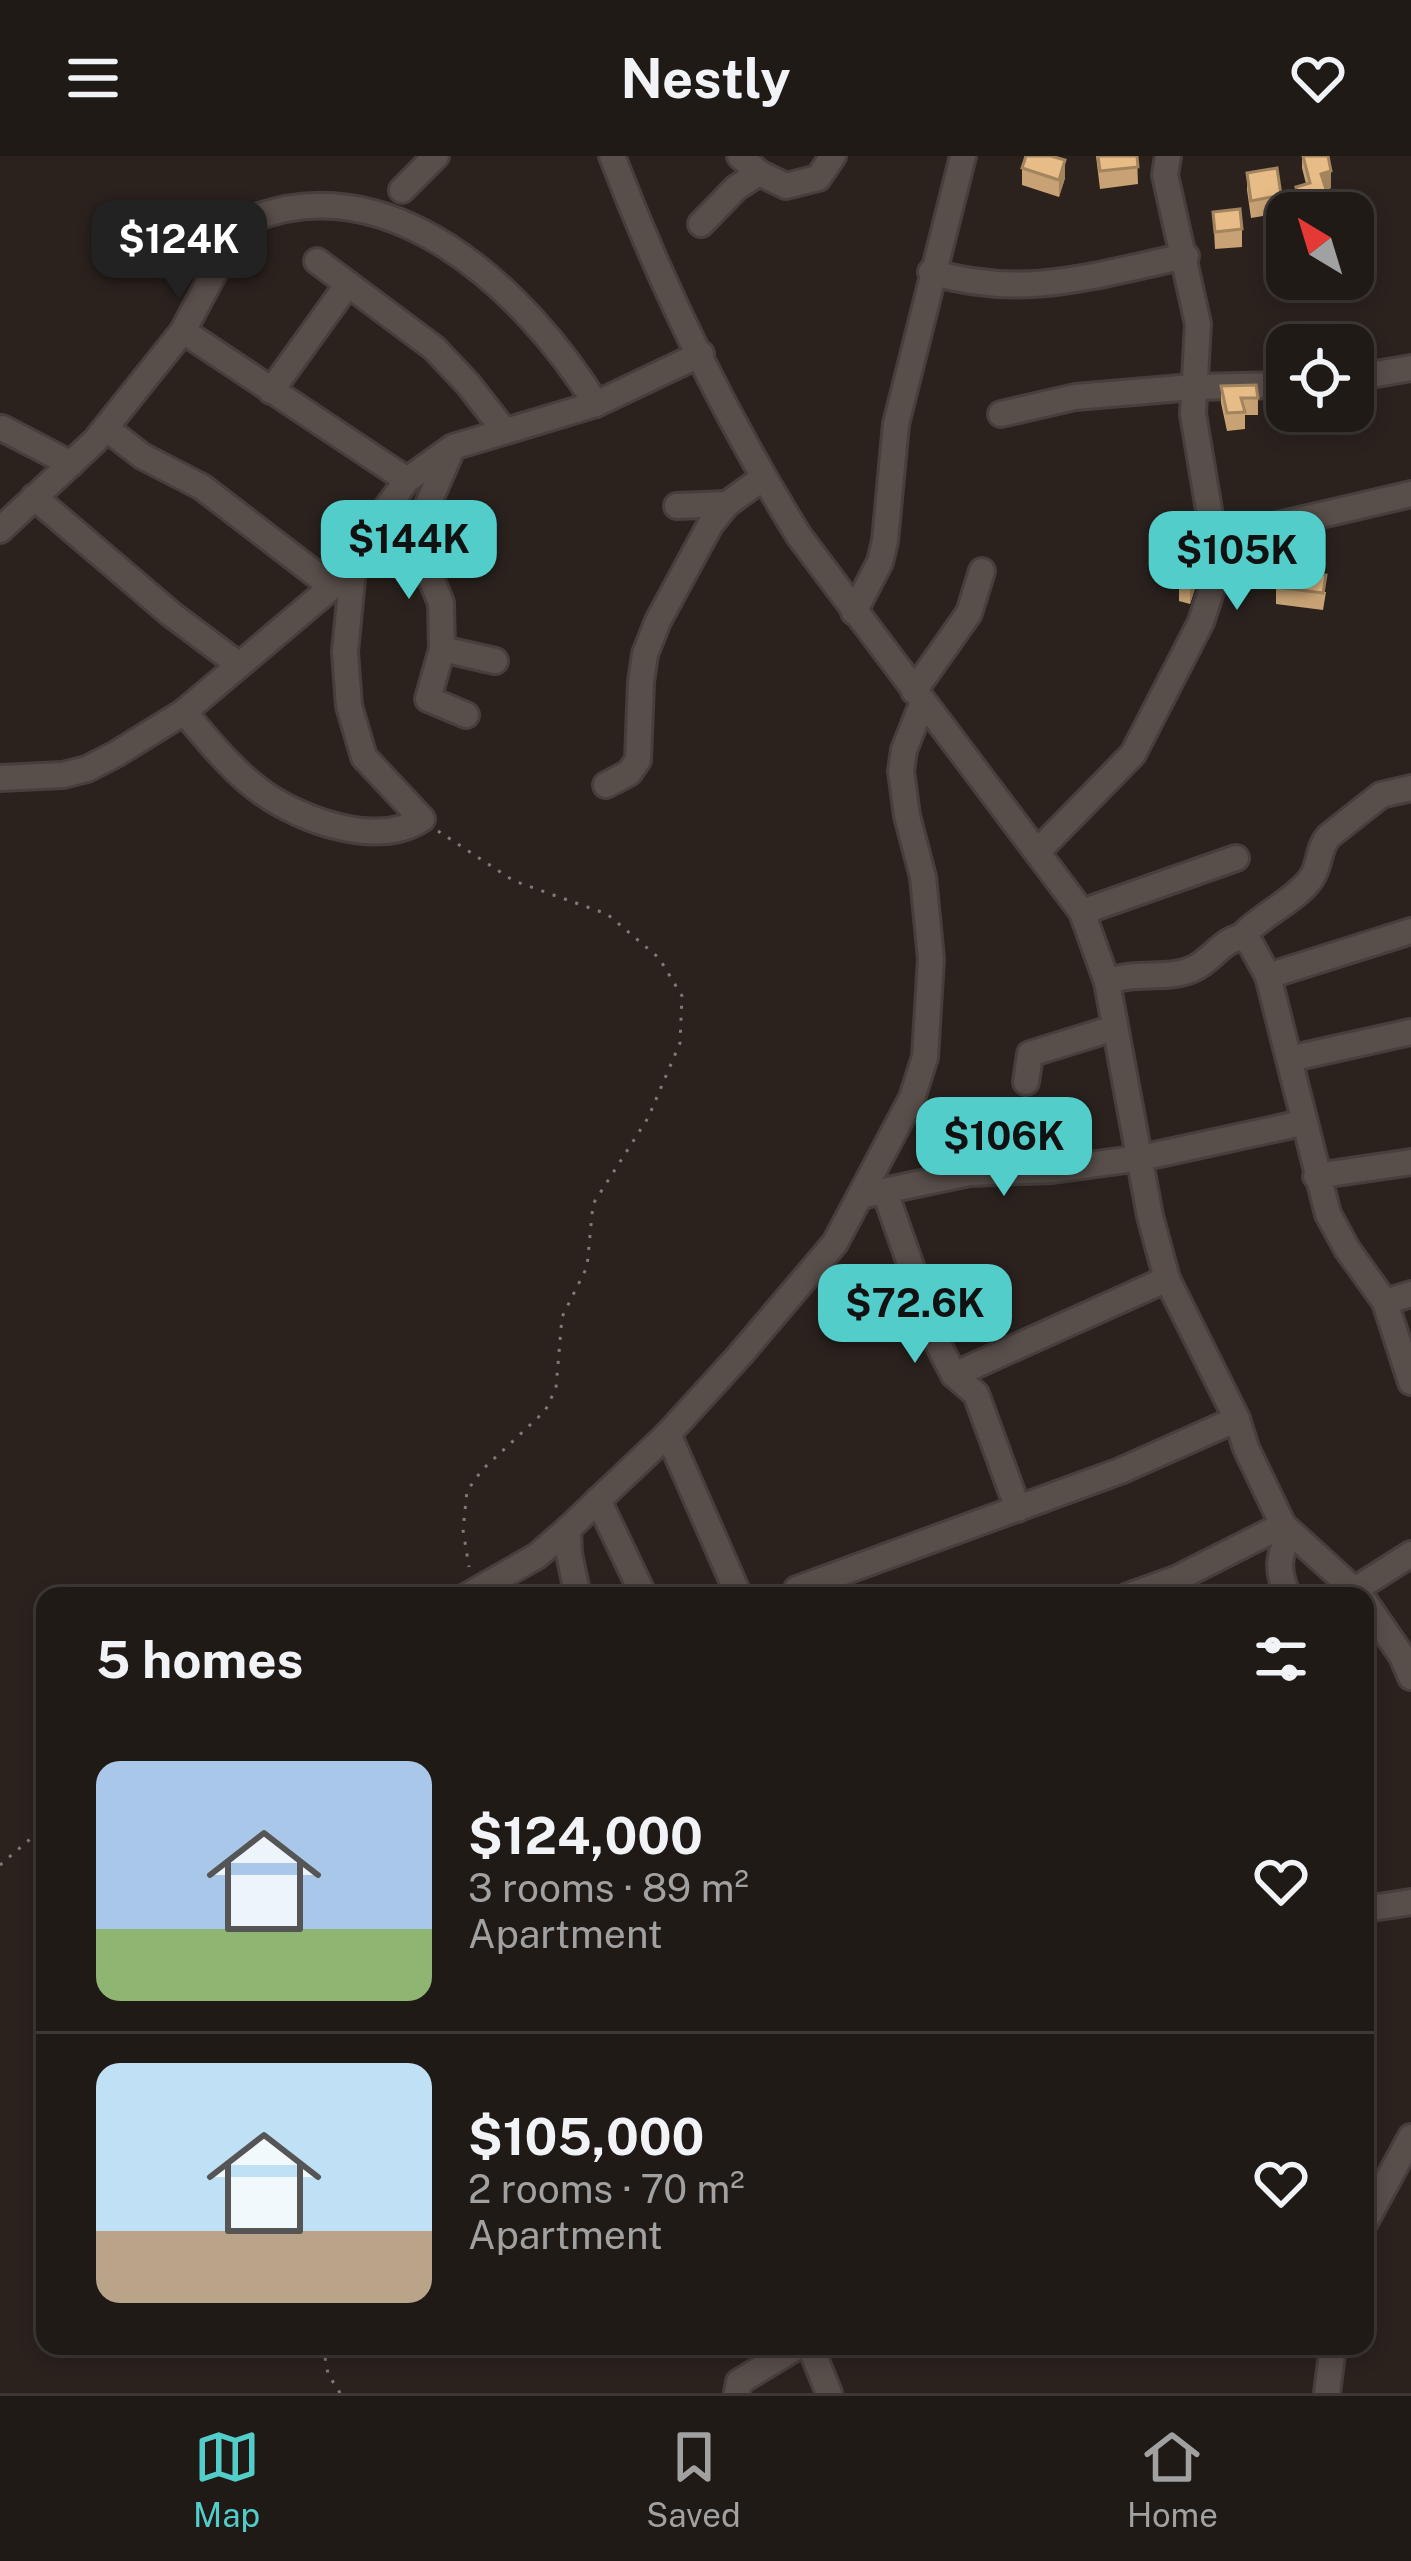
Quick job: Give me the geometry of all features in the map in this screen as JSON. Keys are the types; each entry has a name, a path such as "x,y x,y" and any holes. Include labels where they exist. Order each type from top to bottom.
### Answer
{"street":[{"path":"428,202 394,187 436,156"},
{"path":"612,156 642,235 763,478 854,612 1082,912 1107,982 1167,1279 1287,1529 1351,1587"},
{"path":"740,156 760,173 786,185 818,178 833,156"},
{"path":"854,612 880,562 896,424 963,156"},
{"path":"1038,851 1133,754 1209,602 1214,540 1193,387 1198,324 1166,175 1168,156"},
{"path":"701,224 736,188 760,173"},
{"path":"0,530 106,428 182,332 240,224 298,184"},
{"path":"452,221 538,314 596,404"},
{"path":"931,272 998,287 1043,285 1186,256"},
{"path":"317,261 434,348 502,430"},
{"path":"271,391 348,284"},
{"path":"182,332 407,480"},
{"path":"184,712 262,793 308,816 358,830 404,831 422,819 364,757 349,706 345,652 353,569 378,520 407,480 453,447 596,404 700,354"},
{"path":"1374,374 1411,368"},
{"path":"1001,414 1075,397 1266,385"},
{"path":"2,428 71,464"},
{"path":"106,428 142,456 202,488 331,586"},
{"path":"453,447 418,527 418,548 441,603 442,649 428,699 466,715"},
{"path":"606,784 629,773 638,760 645,654 690,557 728,504 763,478"},
{"path":"1214,540 1411,494"},
{"path":"34,497 171,614 239,665"},
{"path":"677,506 728,504"},
{"path":"0,778 63,776 87,769 184,712 353,569"},
{"path":"468,1584 537,1556 668,1434 823,1261 912,1098 925,1057 931,959 923,877 901,771 919,696 969,614 982,572"},
{"path":"442,649 495,662"},
{"path":"1107,982 1130,973 1172,975 1197,968 1229,939 1241,937 1303,888 1314,876 1329,836 1381,795 1411,788"},
{"path":"1082,912 1236,858"},
{"path":"1268,976 1411,931"},
{"path":"1241,937 1250,943 1268,976 1316,1176 1337,1234 1385,1302 1411,1382"},
{"path":"1026,1082 1030,1054 1114,1028"},
{"path":"1289,1058 1411,1032"},
{"path":"860,1196 969,1173 1052,1170 1141,1158 1303,1123"},
{"path":"1316,1176 1411,1162"},
{"path":"885,1192 939,1346 954,1375 976,1394 1018,1508"},
{"path":"954,1375 1167,1279"},
{"path":"1385,1302 1411,1294"},
{"path":"802,1587 1120,1472 1237,1419"},
{"path":"668,1434 735,1587"},
{"path":"598,1500 640,1587"},
{"path":"568,1529 576,1587"},
{"path":"1153,1587 1287,1529"},
{"path":"1284,1587 1278,1560 1287,1529"},
{"path":"1372,1587 1411,1554"},
{"path":"1374,1615 1411,1677"},
{"path":"1374,1908 1411,1902"},
{"path":"1374,2206 1411,2138"},
{"path":"736,2393 739,2382 783,2355"},
{"path":"814,2355 830,2393"},
{"path":"1327,2393 1332,2355"}],"path":[{"path":"422,819 514,881 607,914 659,958 682,996 680,1043 648,1118 593,1204 587,1268 562,1317 556,1388 545,1412 482,1469 467,1490 463,1530 468,1584"},
{"path":"0,1865 36,1834"},
{"path":"325,2355 328,2374 340,2393"}],"building":[{"path":"1026,156 1065,160 1059,180 1022,168"},
{"path":"1098,156 1137,156 1138,167 1100,171"},
{"path":"1303,156 1328,156 1331,171 1321,174 1327,192 1298,192 1296,187 1310,183"},
{"path":"1277,168 1281,192 1266,192 1266,198 1251,201 1247,173"},
{"path":"1240,209 1242,229 1215,232 1213,212"},
{"path":"1256,385 1258,398 1241,398 1245,412 1227,413 1221,386"},
{"path":"1186,558 1198,562 1190,587 1179,583"},
{"path":"1279,569 1326,575 1323,593 1276,587"}]}
